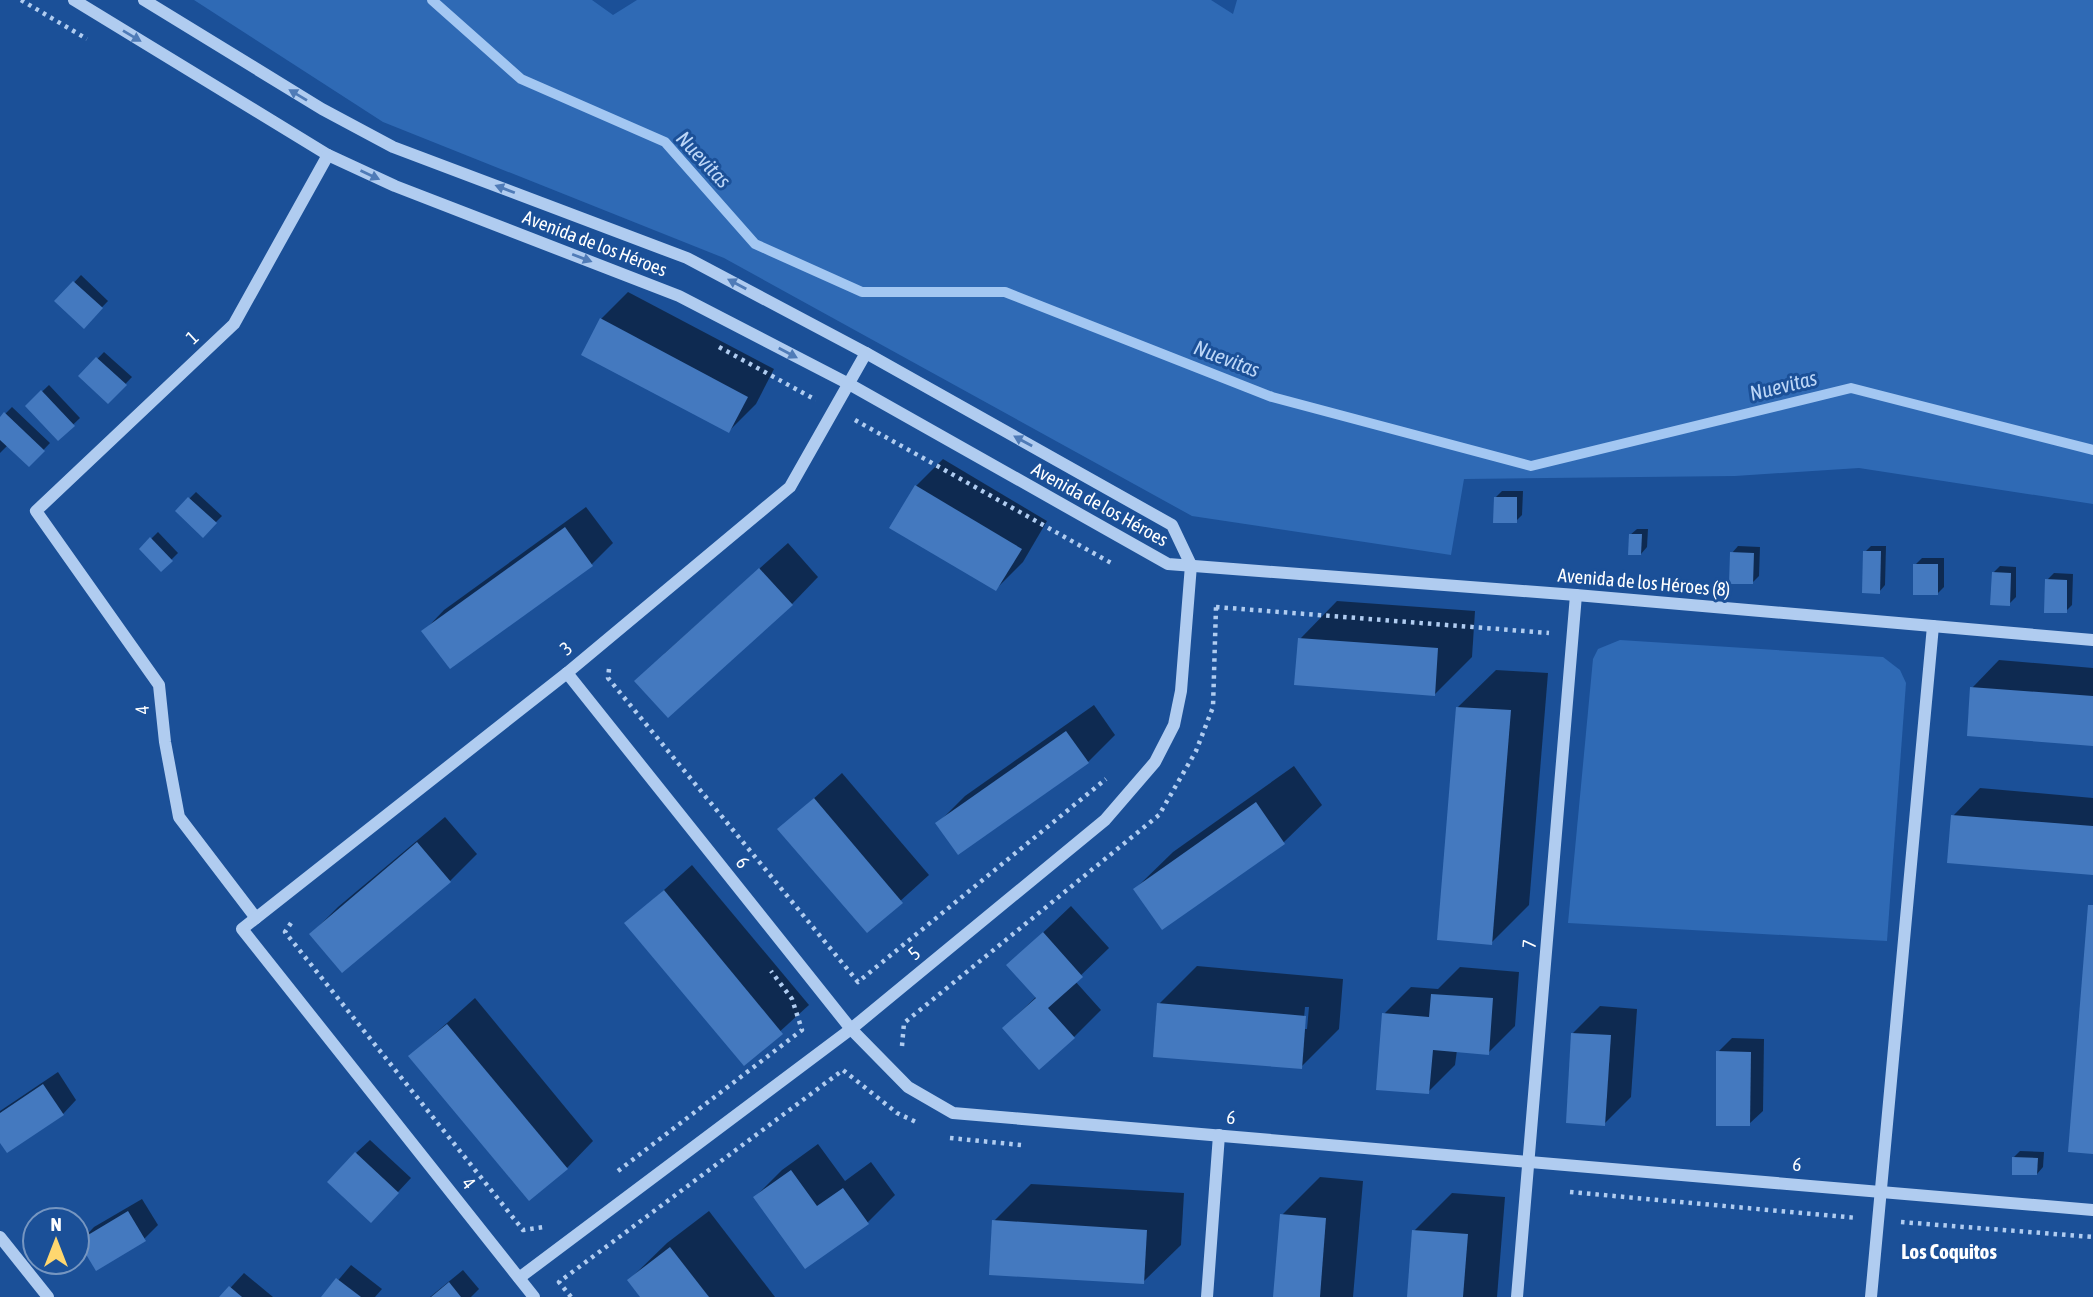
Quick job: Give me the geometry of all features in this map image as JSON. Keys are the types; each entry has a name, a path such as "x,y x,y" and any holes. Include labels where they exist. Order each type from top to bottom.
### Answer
{"street":[{"name":"Avenida de los Héroes","path":"74,0 328,155 395,186 679,296 849,384 1151,556 1168,564 1191,565 1172,526 866,353 687,258 393,147 322,109 144,0"},
{"name":"1","path":"36,511 234,324 328,155"},
{"name":"3","path":"242,929 567,673 790,487 866,353"},
{"name":"4","path":"36,511 159,685 164,742 179,817 256,918"},
{"name":"Avenida de los Héroes (8)","path":"1191,565 2093,640"},
{"name":"5","path":"519,1278 851,1029 1105,820 1155,762 1174,724 1181,691 1191,565"},
{"name":"7","path":"1517,1297 1576,595"},
{"path":"1871,1297 1933,626"},
{"name":"6","path":"567,673 851,1029 908,1087 953,1113 2093,1210"},
{"name":"4","path":"242,929 534,1297"},
{"path":"1208,1297 1219,1135"},
{"path":"0,1237 48,1297"}],"path":[{"path":"910,1053 900,1044 904,1023 1159,815 1196,751 1213,707 1216,607"},
{"path":"610,663 608,678 858,982 1114,773"},
{"path":"292,921 285,932 523,1230 542,1229 553,1221"},
{"path":"607,1179 802,1030 792,999 768,967"},
{"path":"571,1297 559,1282 844,1070"}],"shaded area":[{"path":"194,0 592,0 613,15 637,0 1211,0 1233,14 1237,0 2093,0 2093,504 1859,468 1735,476 1464,479 1451,555 1192,516 724,258 383,122"},
{"path":"1620,640 1883,657 1900,670 1906,683 1887,941 1568,923 1593,659 1598,649"}],"building":[{"path":"73,281 103,308 84,329 54,301"},
{"path":"600,318 748,397 729,433 581,355"},
{"path":"96,357 127,385 108,404 78,376"},
{"path":"41,390 75,426 58,441 25,406"},
{"path":"4,412 45,451 29,467 0,440 0,417"},
{"path":"915,485 1022,549 996,591 889,528"},
{"path":"188,497 217,523 203,538 175,511"},
{"path":"1494,497 1517,497 1517,523 1493,523"},
{"path":"565,527 593,566 450,669 421,631"},
{"path":"1629,534 1642,534 1641,555 1628,555"},
{"path":"150,537 173,561 161,572 139,549"},
{"path":"1863,551 1881,551 1880,594 1862,593"},
{"path":"1730,552 1754,553 1753,584 1729,584"},
{"path":"1913,564 1938,564 1938,595 1913,595"},
{"path":"759,568 793,605 668,718 634,681"},
{"path":"1992,572 2011,573 2010,606 1990,605"},
{"path":"2045,579 2067,580 2067,613 2044,613"},
{"path":"1298,638 1438,648 1435,696 1294,685"},
{"path":"1970,687 2093,696 2093,746 1967,736"},
{"path":"1456,707 1511,710 1492,945 1437,940"},
{"path":"1066,731 1089,763 958,855 935,823"},
{"path":"814,798 903,903 867,933 777,829"},
{"path":"1256,802 1285,844 1162,930 1133,889"},
{"path":"1951,815 2093,826 2093,875 1947,863"},
{"path":"417,842 451,882 342,973 309,934"},
{"path":"664,890 783,1034 744,1066 624,923"},
{"path":"2088,905 2093,905 2093,1154 2068,1152"},
{"path":"1043,932 1083,977 1048,1008 1075,1038 1039,1070 1002,1028 1036,998 1006,965"},
{"path":"1431,994 1493,998 1489,1055 1433,1050 1429,1094 1376,1090 1382,1013 1429,1017"},
{"path":"1157,1003 1306,1016 1302,1069 1153,1057"},
{"path":"447,1024 568,1169 529,1201 408,1056"},
{"path":"1571,1033 1611,1035 1605,1126 1566,1123"},
{"path":"1716,1051 1751,1052 1750,1126 1716,1126"},
{"path":"43,1084 64,1115 7,1153 0,1143 0,1113"},
{"path":"355,1152 399,1193 371,1223 327,1182"},
{"path":"2012,1157 2038,1158 2037,1175 2012,1175"},
{"path":"791,1170 817,1206 843,1188 869,1224 805,1269 753,1197"},
{"path":"128,1211 146,1241 96,1271 91,1263 91,1233"},
{"path":"1280,1214 1326,1218 1320,1297 1273,1297"},
{"path":"992,1220 1147,1230 1144,1284 989,1275"},
{"path":"1412,1230 1468,1234 1463,1297 1407,1297"},
{"path":"670,1247 709,1297 640,1297 627,1280"},
{"path":"336,1278 361,1297 321,1297"},
{"path":"449,1282 461,1297 431,1297"},
{"path":"229,1286 242,1297 219,1297"}],"waterway":[{"name":"Nuevitas","path":"432,0 521,79 665,142 755,244 862,292 1005,292 1272,397 1531,466 1851,388 2093,450"}],"district":[{"name":"Los Coquitos","path":"1949,1251"}]}
